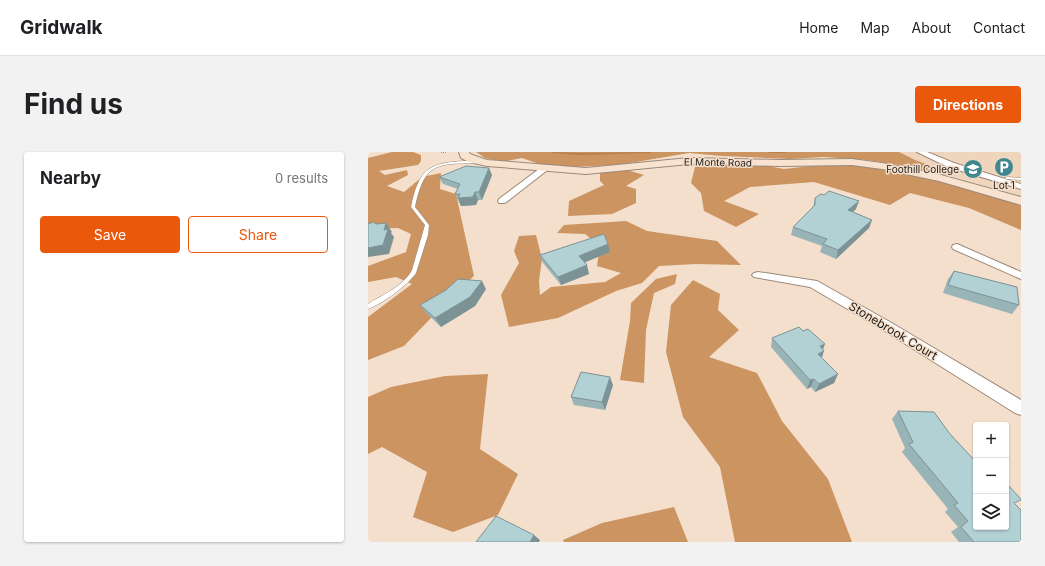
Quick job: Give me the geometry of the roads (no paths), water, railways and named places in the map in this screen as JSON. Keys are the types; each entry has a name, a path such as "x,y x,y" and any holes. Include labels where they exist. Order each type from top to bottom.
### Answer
{"street":[{"name":"El Monte Road","path":"464,152 468,159 480,162 601,171 674,162 705,160 780,164 852,162 882,166 941,178 1021,201"},
{"path":"921,152 951,165 1021,186"},
{"path":"933,152 951,160 1021,182"},
{"path":"502,200 546,168"},
{"path":"957,247 1021,276"},
{"name":"Stonebrook Court","path":"758,275 813,284 885,325 1021,408"}],"lane":[{"path":"368,307 392,292 413,275 420,249 426,236 427,225 413,207 421,179 426,172 439,165 480,162"},
{"path":"1007,178 1021,179"}],"waterway":[{"path":"552,152 581,154 650,152"},
{"path":"769,152 786,152"}],"place":[{"name":"Lot 1","path":"1004,167"},
{"name":"Foothill College","path":"973,169"}]}
